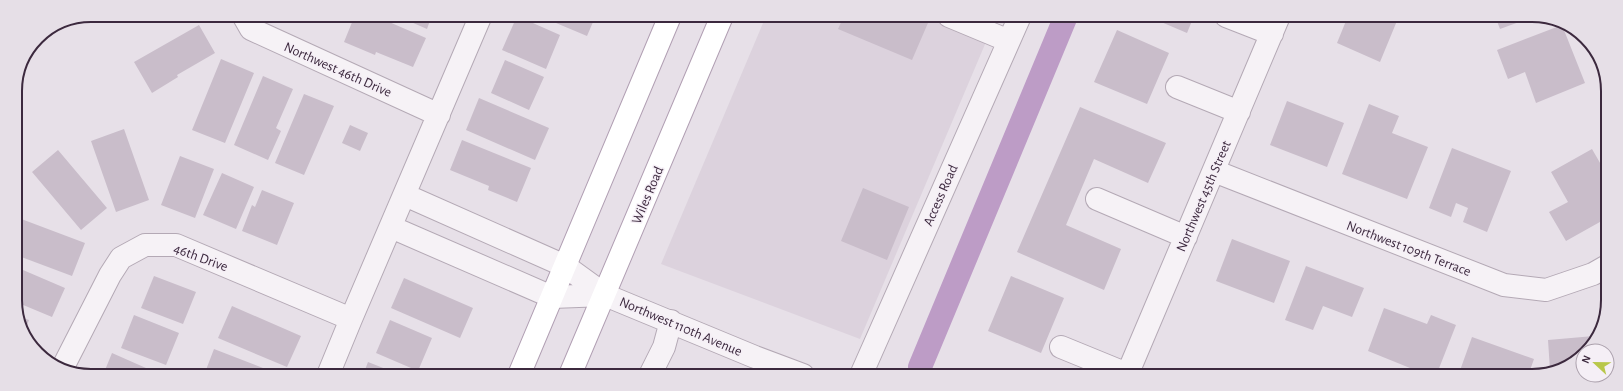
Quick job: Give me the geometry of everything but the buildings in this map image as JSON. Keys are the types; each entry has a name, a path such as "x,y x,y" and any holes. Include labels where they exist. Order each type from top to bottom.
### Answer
{"main road":[{"path":"522,369 667,22"},
{"name":"Wiles Road","path":"573,369 719,22"}],"street":[{"name":"Northwest 46th Drive","path":"247,22 251,29 439,115"},
{"path":"330,369 350,319 391,228 478,22"},
{"path":"963,22 1009,41"},
{"name":"Access Road","path":"864,369 1017,22"},
{"path":"1259,22 1275,25"},
{"name":"Northwest 45th Street","path":"1130,369 1275,25"},
{"path":"1177,87 1239,112"},
{"name":"Northwest 109th Terrace","path":"1214,172 1504,286 1546,290 1593,274 1601,269"},
{"path":"405,195 565,266"},
{"path":"1097,199 1186,237"},
{"path":"391,228 552,297"},
{"name":"46th Drive","path":"65,364 110,275 121,258 145,245 176,245 350,319"},
{"name":"Northwest 110th Avenue","path":"565,266 605,295 671,322 752,366 769,369"},
{"name":"Northwest 110th Avenue","path":"552,297 605,295"},
{"path":"653,369 664,347 671,322"},
{"path":"1061,347 1113,369"}],"shaded area":[{"path":"763,22 994,22 860,339 661,264"}],"waterway":[{"path":"920,367 1064,22"}]}
